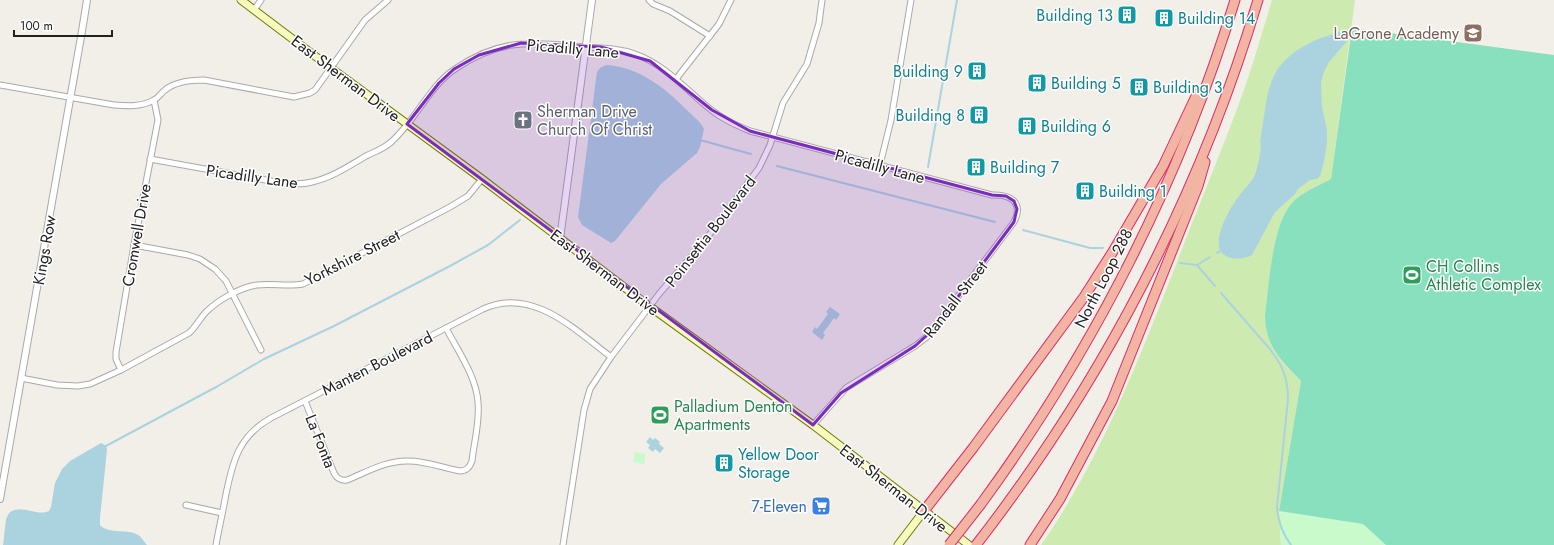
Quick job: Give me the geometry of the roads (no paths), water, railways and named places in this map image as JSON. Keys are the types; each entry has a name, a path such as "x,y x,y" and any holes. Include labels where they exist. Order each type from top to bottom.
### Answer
{"highway":[{"name":"North Loop 288","path":"949,545 1018,453 1050,404 1111,298 1152,216 1176,162 1207,84 1235,0"},
{"path":"976,545 998,517 1066,417 1112,341 1161,248 1218,116 1244,46 1258,0"},
{"path":"924,511 1047,349 1084,297 1112,253 1163,166 1222,40"},
{"path":"1030,545 1060,499 1112,401 1198,186 1218,116"}],"main road":[{"name":"East Sherman Drive","path":"241,0 482,179 649,306 813,426 969,545"},
{"path":"898,545 924,511"}],"street":[{"name":"Kings Row","path":"0,499 2,478 71,97 87,0"},
{"path":"254,10 261,0"},
{"path":"0,84 114,105 133,106 154,100 167,88 186,81 194,80 204,80 294,97 310,93 315,90 365,20 388,0"},
{"path":"560,239 592,0"},
{"path":"649,0 653,4 675,14 710,36"},
{"path":"676,79 719,24 731,0"},
{"name":"Poinsettia Boulevard","path":"564,545 584,410 590,389 611,357 649,306 703,242 759,168 773,138 783,103 807,64 819,23 822,0"},
{"path":"880,165 891,120 911,0"},
{"name":"Picadilly Lane","path":"150,159 282,183 299,184 312,182 330,176 389,144 407,124 439,83 454,69 479,55 510,45 545,42 614,49 635,54 650,61 676,79 712,110 725,119 750,131 992,195 1006,196 1014,201"},
{"name":"Cromwell Drive","path":"121,370 116,358 116,352 134,245 158,120 154,100"},
{"name":"Yorkshire Street","path":"21,378 78,386 90,384 121,370 189,333 197,326 205,313 218,302 233,294 256,285 303,284 450,207 468,196 482,179"},
{"name":"Randall Street","path":"813,426 846,388 916,346 934,329 1014,222 1017,209 1014,201"},
{"path":"134,245 182,253 200,259 215,269 226,280 261,350"},
{"name":"Manten Boulevard","path":"216,545 234,461 245,440 256,427 446,328 492,306 525,304 549,312 611,357"},
{"name":"La Fonta","path":"304,401 334,473 340,480 347,480 386,464 404,461 425,463 460,471 465,470 470,466 472,461 478,416 477,396 471,376 446,328"},
{"path":"186,506 222,513"}],"water":[{"path":"1345,30 1345,35 1348,36 1349,39 1329,62 1321,82 1322,107 1327,130 1327,142 1320,176 1317,179 1310,180 1298,189 1295,194 1275,212 1252,255 1239,258 1226,256 1221,252 1219,236 1230,209 1255,174 1260,153 1260,142 1268,95 1277,70 1286,59 1299,49 1316,40"},
{"path":"606,65 631,70 663,88 700,122 704,129 697,153 661,184 615,241 611,243 582,225 578,217 597,72 600,68"},
{"path":"1073,118 1080,119 1083,126 1078,133 1076,131 1077,130 1068,125"},
{"path":"830,307 840,314 836,320 834,318 823,333 825,335 822,340 812,332 815,327 817,329 828,314 826,312"},
{"path":"650,437 653,440 655,438 664,448 660,453 655,449 653,452 648,448 650,445 646,442"},
{"path":"101,443 106,446 107,450 100,525 108,530 134,533 141,537 147,545 3,545 6,519 9,513 19,509 39,512 49,511 55,483 62,469 70,461"}],"waterway":[{"path":"928,167 957,0"},
{"path":"700,140 751,154"},
{"path":"777,166 995,222"},
{"path":"104,447 218,386 264,359 334,326 450,266 488,245 520,220"},
{"path":"1023,230 1090,248 1103,248"},
{"path":"1197,265 1210,257"},
{"path":"1180,263 1197,265 1215,286"},
{"path":"1221,293 1274,354 1281,366 1287,384 1288,399 1277,507 1281,527 1291,545"}],"place":[{"name":"Building 13","path":"1127,15"},
{"name":"Building 14","path":"1164,18"},
{"name":"LaGrone Academy","path":"1473,33"},
{"name":"Building 9","path":"977,71"},
{"name":"Building 5","path":"1037,83"},
{"name":"Building 3","path":"1139,87"},
{"name":"Building 8","path":"979,115"},
{"name":"Sherman Drive Church Of Christ","path":"523,120"},
{"name":"Building 6","path":"1027,126"},
{"name":"Building 7","path":"976,167"},
{"name":"Building 1","path":"1085,191"},
{"name":"CH Collins Athletic Complex","path":"1412,275"},
{"name":"Palladium Denton Apartments","path":"660,415"},
{"name":"Yellow Door Storage","path":"724,463"},
{"name":"7-Eleven","path":"821,506"}]}
